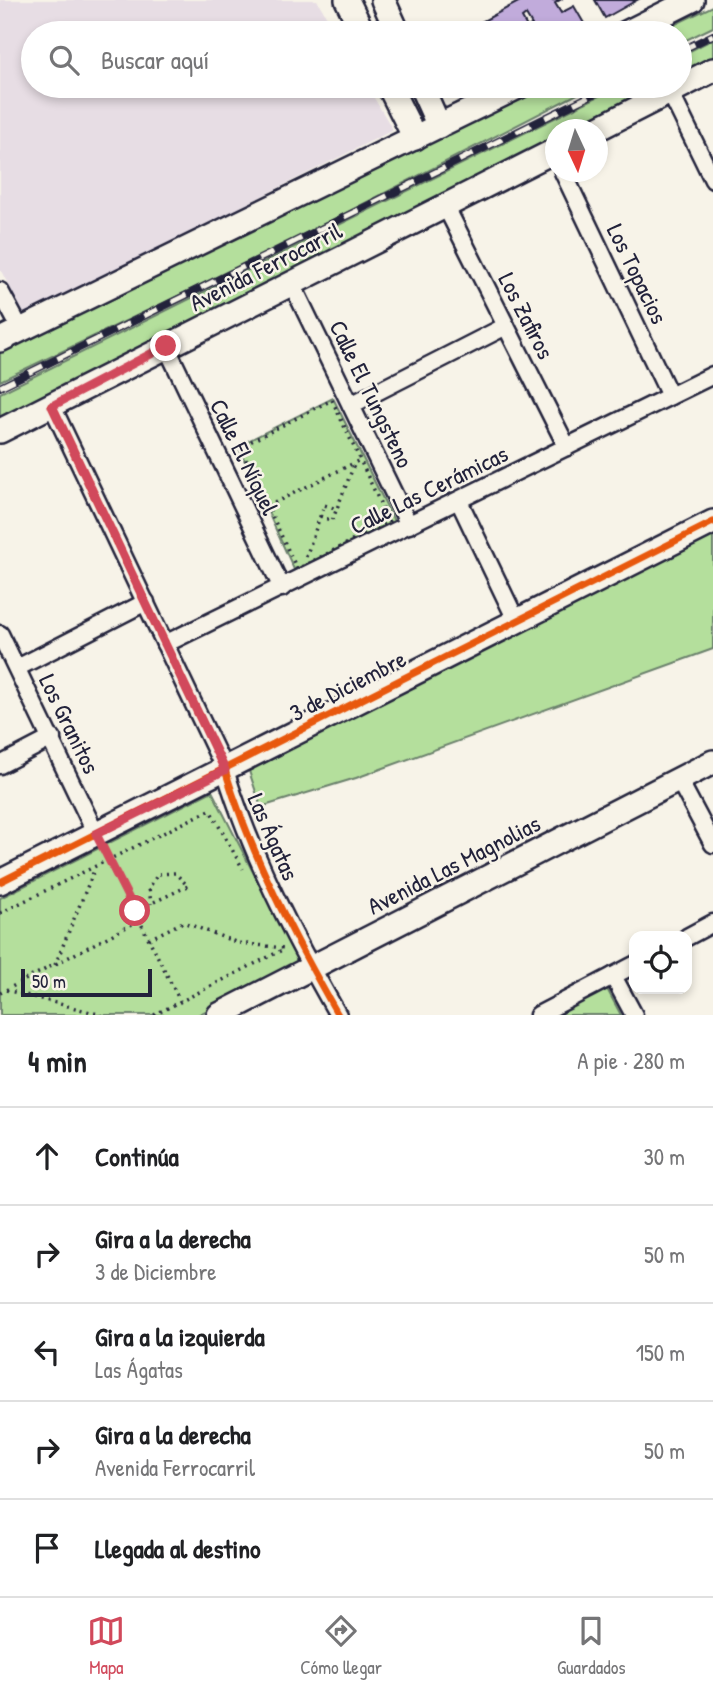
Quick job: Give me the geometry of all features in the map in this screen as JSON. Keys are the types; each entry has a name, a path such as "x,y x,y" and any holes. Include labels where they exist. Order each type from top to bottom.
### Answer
{"street":[{"path":"346,0 357,21"},
{"path":"383,0 393,21"},
{"path":"650,21 692,0"},
{"path":"692,81 713,70"},
{"path":"395,98 415,138"},
{"path":"427,98 439,126"},
{"name":"Avenida Ferrocarril","path":"0,340 496,98"},
{"path":"608,123 658,98"},
{"path":"673,98 713,180"},
{"name":"Avenida Ferrocarril","path":"0,431 445,205 545,162"},
{"name":"Los Topacios","path":"569,182 670,396"},
{"name":"Los Zafiros","path":"445,205 567,447"},
{"name":"Calle El Tungsteno","path":"292,284 409,525"},
{"path":"0,291 21,330"},
{"path":"351,405 506,326"},
{"name":"Calle El Níquel","path":"166,346 282,588"},
{"name":"Calle Las Cerámicas","path":"165,644 713,375"},
{"name":"Las Ágatas","path":"52,406 225,770 238,812 311,968 338,1015"},
{"path":"459,501 517,622"},
{"name":"3 de Diciembre","path":"0,882 713,522"},
{"path":"17,668 146,602"},
{"name":"Los Granitos","path":"0,635 96,834"},
{"path":"0,765 52,738"},
{"name":"Avenida Las Magnolias","path":"219,1015 713,762"},
{"path":"679,780 713,844"},
{"path":"692,934 713,923"},
{"path":"538,1015 629,968"},
{"path":"613,976 634,1015"}],"path":[{"path":"332,400 389,522 297,569 268,506 240,447 332,400"},
{"path":"268,506 360,460"},
{"path":"320,516 332,521 355,463"},
{"path":"303,566 324,505 337,509"},
{"path":"0,913 210,810"},
{"path":"96,834 180,1001"},
{"path":"55,965 96,866"},
{"path":"135,911 151,904 188,886 186,882 175,873 158,874 149,888 151,904"},
{"path":"0,993 140,920"},
{"path":"149,940 183,922 237,943 286,948 154,1015"},
{"path":"6,990 102,1015"}],"shaded area":[{"path":"0,0 317,0 329,21 21,21 21,98 374,98 393,130 25,316 0,269"}],"green space":[{"path":"713,6 713,27 692,37 692,21 682,21"},
{"path":"713,39 713,62 692,73 692,50"},
{"path":"524,98 570,98 264,255 0,381 0,346"},
{"path":"595,98 643,98 600,119 552,119"},
{"path":"545,123 545,146 0,422 0,393"},
{"path":"333,398 395,523 296,574 238,446"},
{"path":"713,531 713,649 356,778 261,807 249,771"},
{"path":"212,791 299,963 198,1015 0,1015 0,898"},
{"path":"606,987 621,1015 553,1015"}],"building":[{"path":"522,0 560,0 555,3 561,13 574,6 583,21 530,21 526,15 522,18 524,21 483,21"},
{"path":"595,0 637,0 605,18"}],"railway":[{"path":"692,45 713,35"},
{"path":"0,387 586,98"}],"cycle path":[{"path":"52,406 225,770 247,833 275,896 338,1015"},
{"path":"0,882 713,522"}],"route":[{"path":"135,911 96,834 225,770 52,406 166,346"}]}
